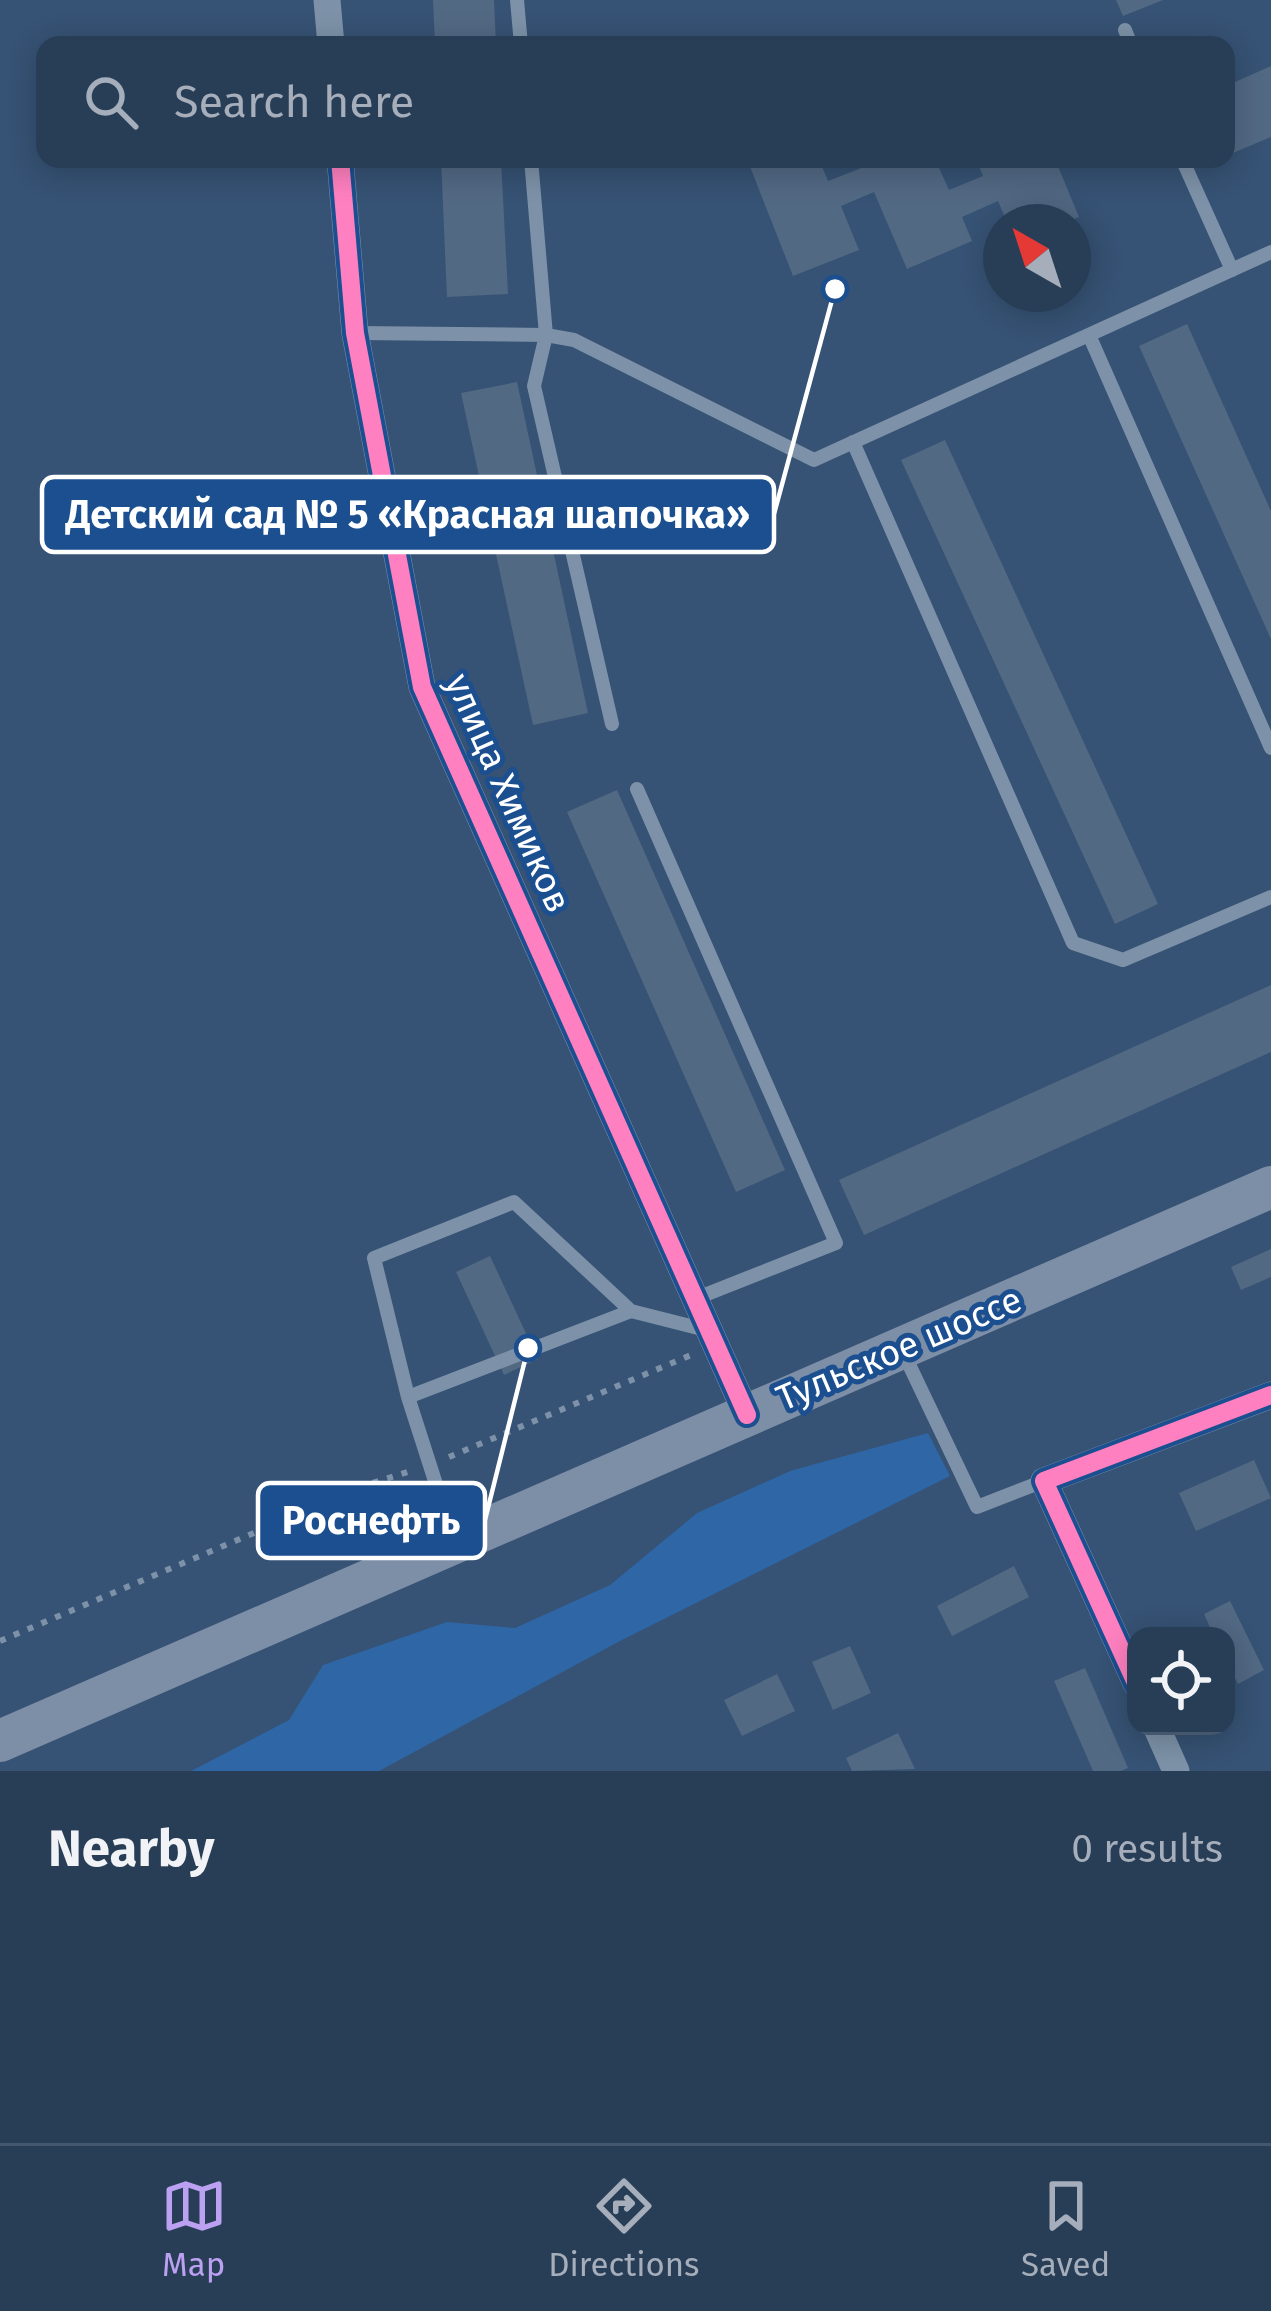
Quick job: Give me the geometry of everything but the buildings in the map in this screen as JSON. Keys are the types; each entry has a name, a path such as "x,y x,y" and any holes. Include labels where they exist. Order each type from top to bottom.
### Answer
{"main road":[{"name":"Тульское шоссе","path":"0,1742 1271,1187"}],"street":[{"path":"327,0 330,36"},
{"name":"улица Химиков","path":"341,168 355,333 422,687 747,1415"},
{"path":"1127,1663 1044,1481 1271,1395"},
{"path":"1160,1735 1176,1771"}],"lane":[{"path":"517,0 519,36"},
{"path":"532,168 546,335 534,386 612,724"},
{"path":"1186,168 1232,270"},
{"path":"355,333 546,335 574,340 814,460 1271,252"},
{"path":"1089,335 1271,748"},
{"path":"854,442 1072,943 1123,960 1271,897"},
{"path":"637,789 836,1243 698,1298"},
{"path":"454,1541 408,1396 374,1258 514,1202 631,1311 714,1338"},
{"path":"408,1396 631,1311"},
{"path":"901,1349 977,1507 1044,1481"}],"path":[{"path":"0,1641 369,1484 430,1466 714,1338"}],"shaded area":[{"path":"928,1433 950,1476 620,1641 379,1771 191,1771 289,1720 323,1665 447,1622 515,1628 610,1585 697,1513 790,1471"}],"cycle path":[{"path":"341,168 355,333 422,687 747,1415"},
{"path":"1127,1663 1044,1481 1271,1395"}],"place":[{"name":"Детский сад № 5 «Красная шапочка»","path":"835,289"},
{"name":"Роснефть","path":"528,1348"}]}
